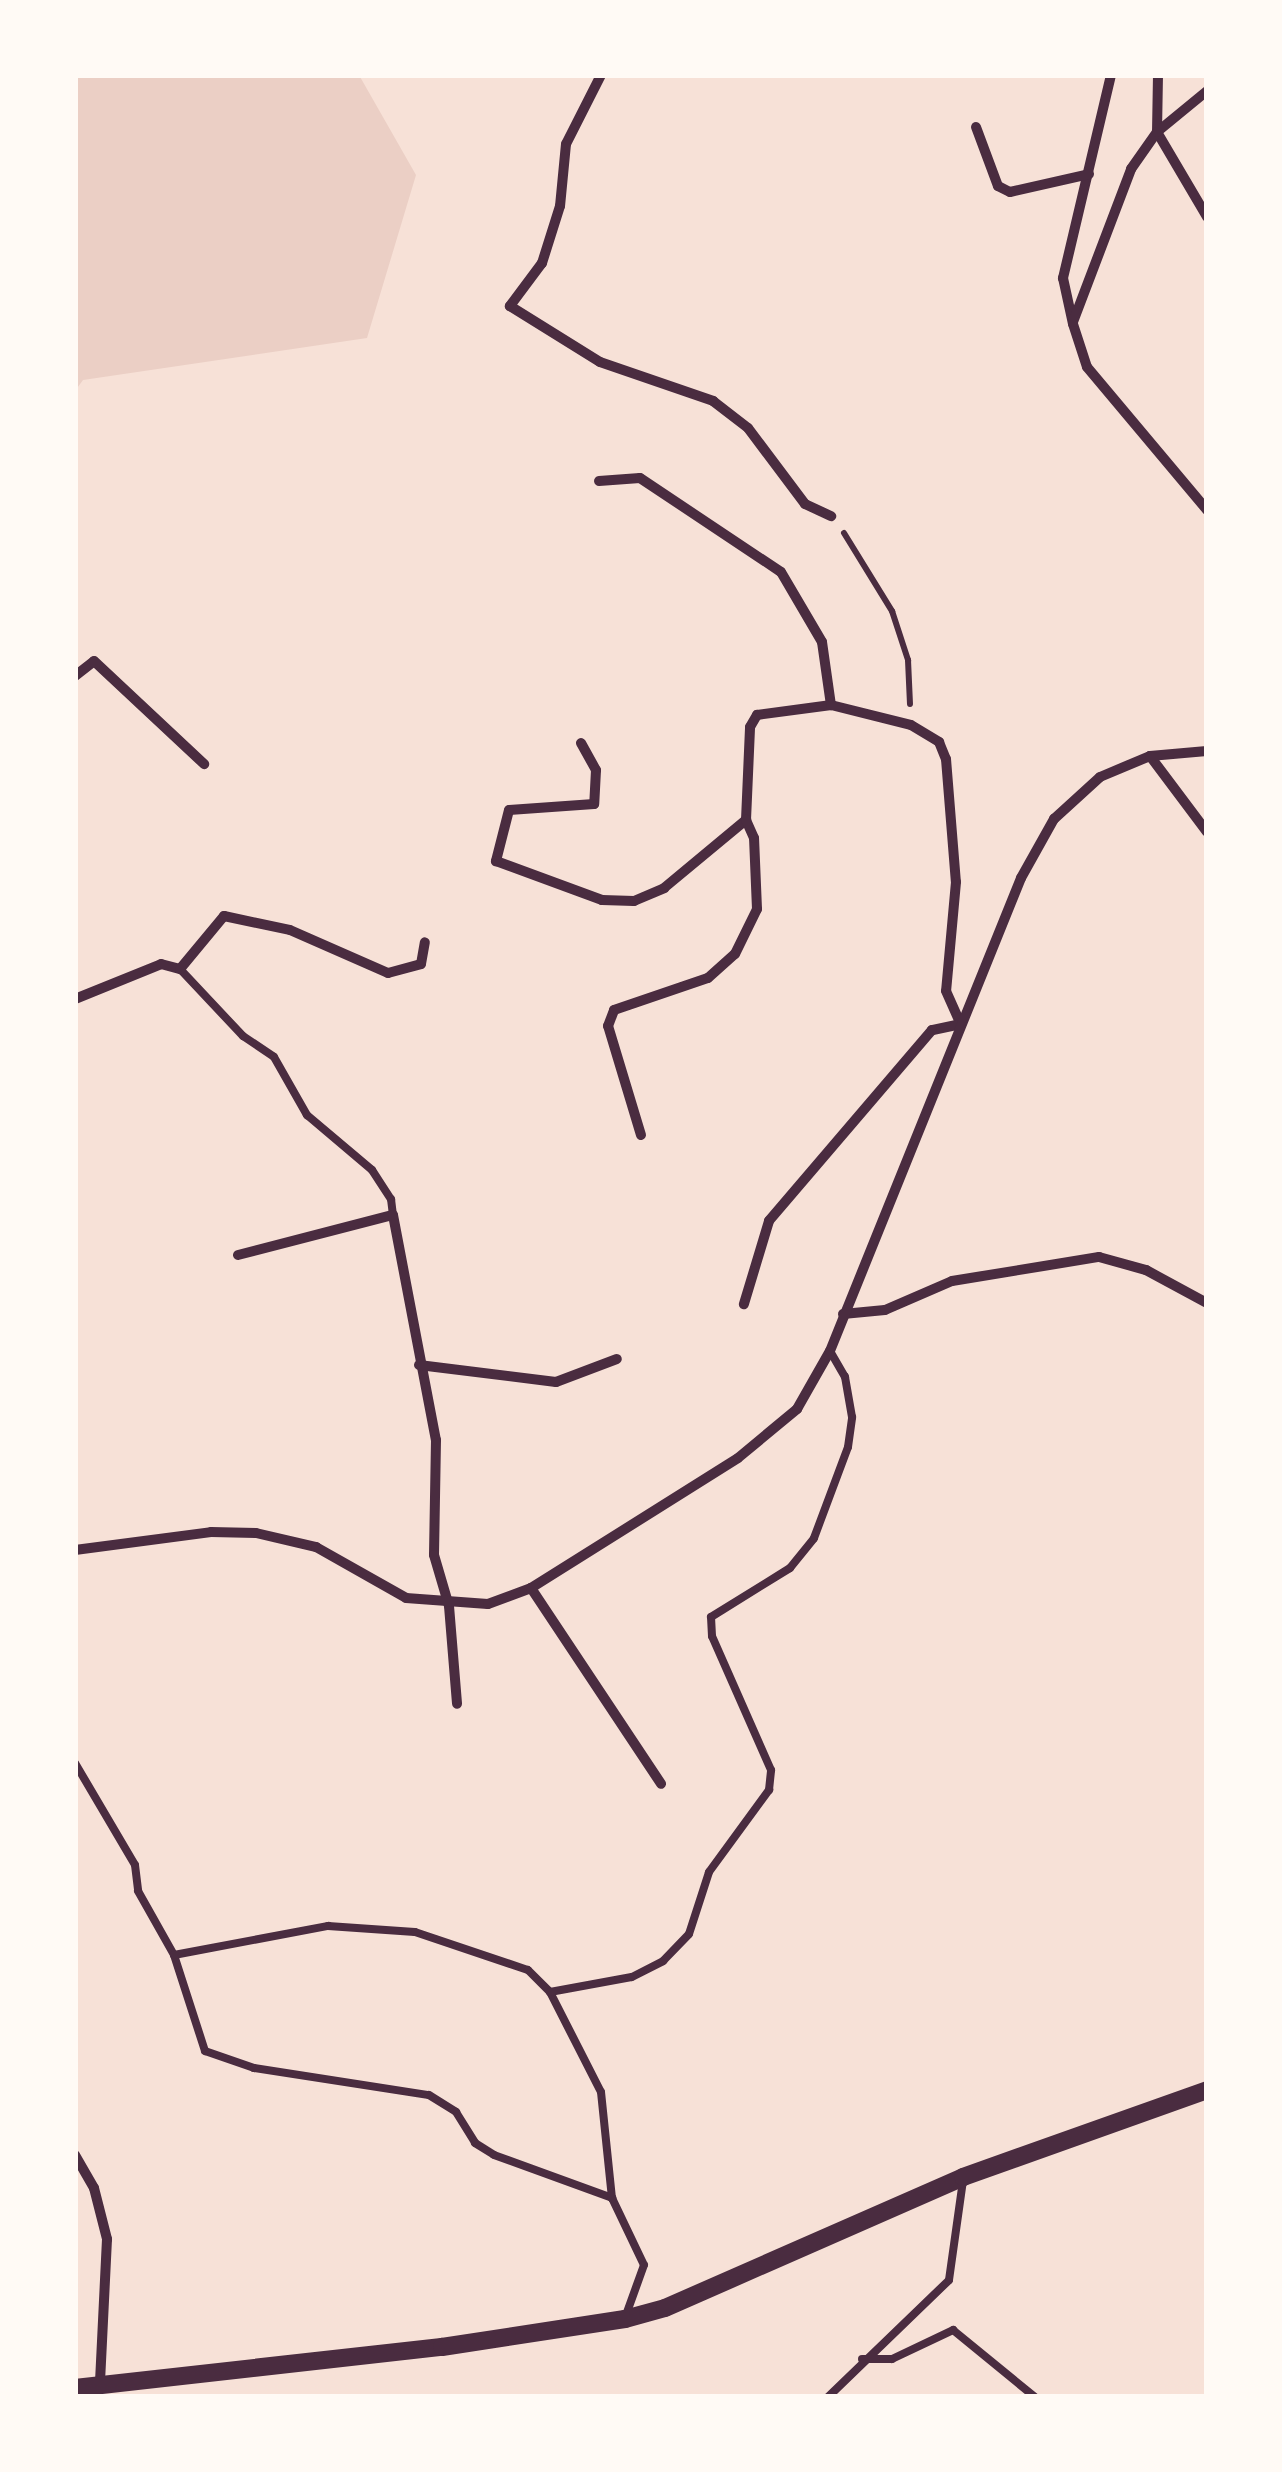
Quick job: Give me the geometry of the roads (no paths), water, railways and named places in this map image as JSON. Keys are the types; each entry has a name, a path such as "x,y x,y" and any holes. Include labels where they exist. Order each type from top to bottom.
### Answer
{"street":[{"path":"601,75 566,144 560,206 542,263 510,306 600,362 712,402 748,428 804,504 831,516"},
{"path":"1111,75 1063,278 1073,324 1087,367 1207,510"},
{"path":"1158,75 1157,132 1207,217"},
{"path":"1073,324 1131,169 1157,132 1207,90"},
{"path":"976,127 998,186 1010,192 1089,174"},
{"path":"599,481 640,478 781,572 822,642 831,705"},
{"path":"75,676 94,661 204,764"},
{"path":"640,1135 608,1026 614,1010 708,978 735,954 758,909 754,838 746,820 750,727 758,715 831,705 911,725 939,742 952,785 956,882 946,991 961,1024"},
{"path":"582,743 596,770 594,804 509,810 496,861 602,900 634,901 664,888 746,820"},
{"path":"75,1550 210,1532 256,1533 316,1547 406,1598 449,1606 488,1604 531,1588 738,1458 797,1408 830,1351 1021,878 1054,820 1100,777 1150,756 1207,751"},
{"path":"1150,756 1207,832"},
{"path":"75,999 162,964 180,969 224,916 290,930 388,974 421,964 425,942"},
{"path":"744,1304 770,1221 932,1030 961,1024"},
{"path":"238,1256 392,1215 438,1462 434,1555 449,1606 457,1704"},
{"path":"843,1314 884,1310 952,1281 1099,1257 1146,1270 1207,1303"},
{"path":"419,1366 556,1382 618,1359"},
{"path":"531,1588 661,1784"},
{"path":"75,2388 100,2382 442,2347 625,2319 665,2308 963,2177 1207,2090"},
{"path":"75,2155 94,2188 107,2240 100,2382"}],"lane":[{"path":"180,969 243,1036 274,1057 307,1115 372,1170 391,1200 392,1215"},
{"path":"550,1992 632,1977 663,1961 689,1934 709,1872 769,1790 771,1770 712,1636 710,1617 790,1568 814,1538 848,1447 852,1418 845,1377 830,1351"},
{"path":"75,1763 135,1865 138,1891 174,1955 205,2051 254,2068 429,2096 456,2112 475,2143 494,2155 612,2198"},
{"path":"174,1955 328,1926 415,1932 528,1970 550,1992 602,2092 612,2198 644,2264 625,2319"},
{"path":"828,2397 862,2359 949,2280 963,2177"},
{"path":"862,2359 892,2359 953,2330 1035,2397"}]}
